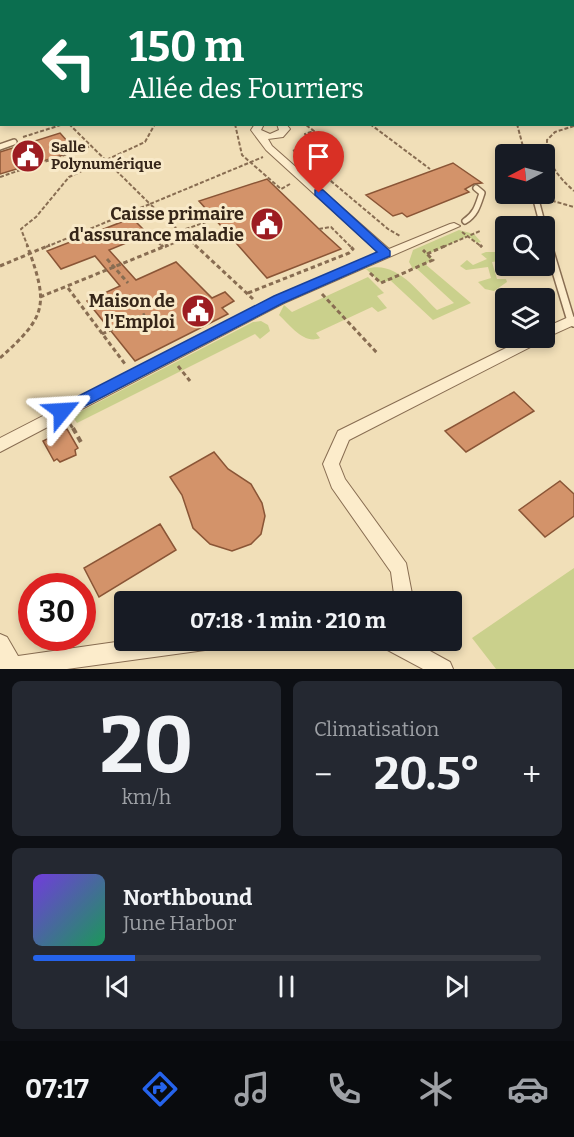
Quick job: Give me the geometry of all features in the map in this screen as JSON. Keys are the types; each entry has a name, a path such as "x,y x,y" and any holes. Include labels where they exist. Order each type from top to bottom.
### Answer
{"street":[{"path":"257,128 271,137 280,130"},
{"path":"257,128 272,155 386,253"},
{"path":"272,155 280,130"},
{"path":"0,445 312,284 460,224"},
{"path":"555,329 572,322"},
{"path":"403,591 400,569 338,483 331,464 343,436 517,348"},
{"path":"0,644 9,657 9,668 128,651"},
{"path":"409,651 442,669"}],"lane":[{"path":"0,147 14,142"},
{"path":"460,224 474,216 477,210 482,193 476,188"},
{"path":"555,269 572,322"}],"path":[{"path":"14,142 21,137 57,126"},
{"path":"71,126 150,204 263,309"},
{"path":"0,358 28,332 40,315 40,297 31,252 21,229 36,217 69,177 130,152 145,142 154,126"},
{"path":"236,126 238,148 250,163 281,189 291,184 284,177"},
{"path":"0,266 261,158 294,150 314,141 305,134 314,131 307,126"},
{"path":"373,126 430,169"},
{"path":"518,126 522,144"},
{"path":"574,126 555,132 547,140 546,151 549,165 558,178 574,191"},
{"path":"0,177 91,146"},
{"path":"294,150 388,229 414,242 434,260 381,283 349,253"},
{"path":"261,158 272,155"},
{"path":"555,202 574,207"},
{"path":"180,231 215,219"},
{"path":"460,224 468,236 482,247"},
{"path":"248,293 349,253 353,249 330,227 319,229"},
{"path":"427,254 480,231"},
{"path":"149,234 163,247"},
{"path":"40,297 69,288 186,238"},
{"path":"107,259 128,283"},
{"path":"301,272 378,354"},
{"path":"69,288 134,375"},
{"path":"102,334 145,314"}],"green space":[{"path":"459,230 474,234 481,242 477,243 468,236 428,254 433,260 425,264 471,303 433,320 390,280 381,283 366,269 377,267 397,273 414,286 437,310 454,303 416,268 413,269 409,262 413,250"},
{"path":"495,252 495,262 492,262 495,276 497,279 506,279 507,282 495,288 494,291 485,289 478,282 491,278 488,267 466,270 460,266 467,260 473,265 487,259 481,254"},
{"path":"368,277 384,293 377,296 387,308 378,312 372,307 316,333 320,338 308,339 293,329 279,315 284,305 292,312"},
{"path":"261,321 268,325 270,331 260,339 255,334 77,423 72,416 253,322"},
{"path":"574,568 574,669 496,669 472,638"}],"building":[{"name":"Salle Polynumérique","path":"60,133 76,151 0,174 0,152"},
{"path":"453,163 482,183 465,189 469,192 407,217 402,213 393,216 366,195"},
{"name":"Caisse primaire d'assurance maladie","path":"267,179 341,249 267,278 199,201"},
{"path":"132,218 148,234 109,250 136,280 176,262 212,298 225,292 234,301 222,308 228,314 135,361 87,301 120,286 95,256 61,269 47,251"},
{"path":"514,392 534,411 466,452 445,431"},
{"path":"67,429 78,448 75,450 76,455 60,462 57,459 54,461 43,441"},
{"path":"214,452 228,469 251,484 262,503 265,516 261,534 251,544 232,551 210,544 193,528 182,495 170,477"},
{"path":"560,481 574,494 574,516 545,537 519,510"},
{"path":"160,524 176,550 99,597 96,591 96,573 87,573 84,568"}],"place":[{"name":"Salle Polynumérique","path":"28,156"},
{"name":"Caisse primaire d'assurance maladie","path":"267,224"},
{"name":"Maison de l'Emploi","path":"198,311"}],"route":[{"path":"62,411 279,300 386,253 319,193"}]}
